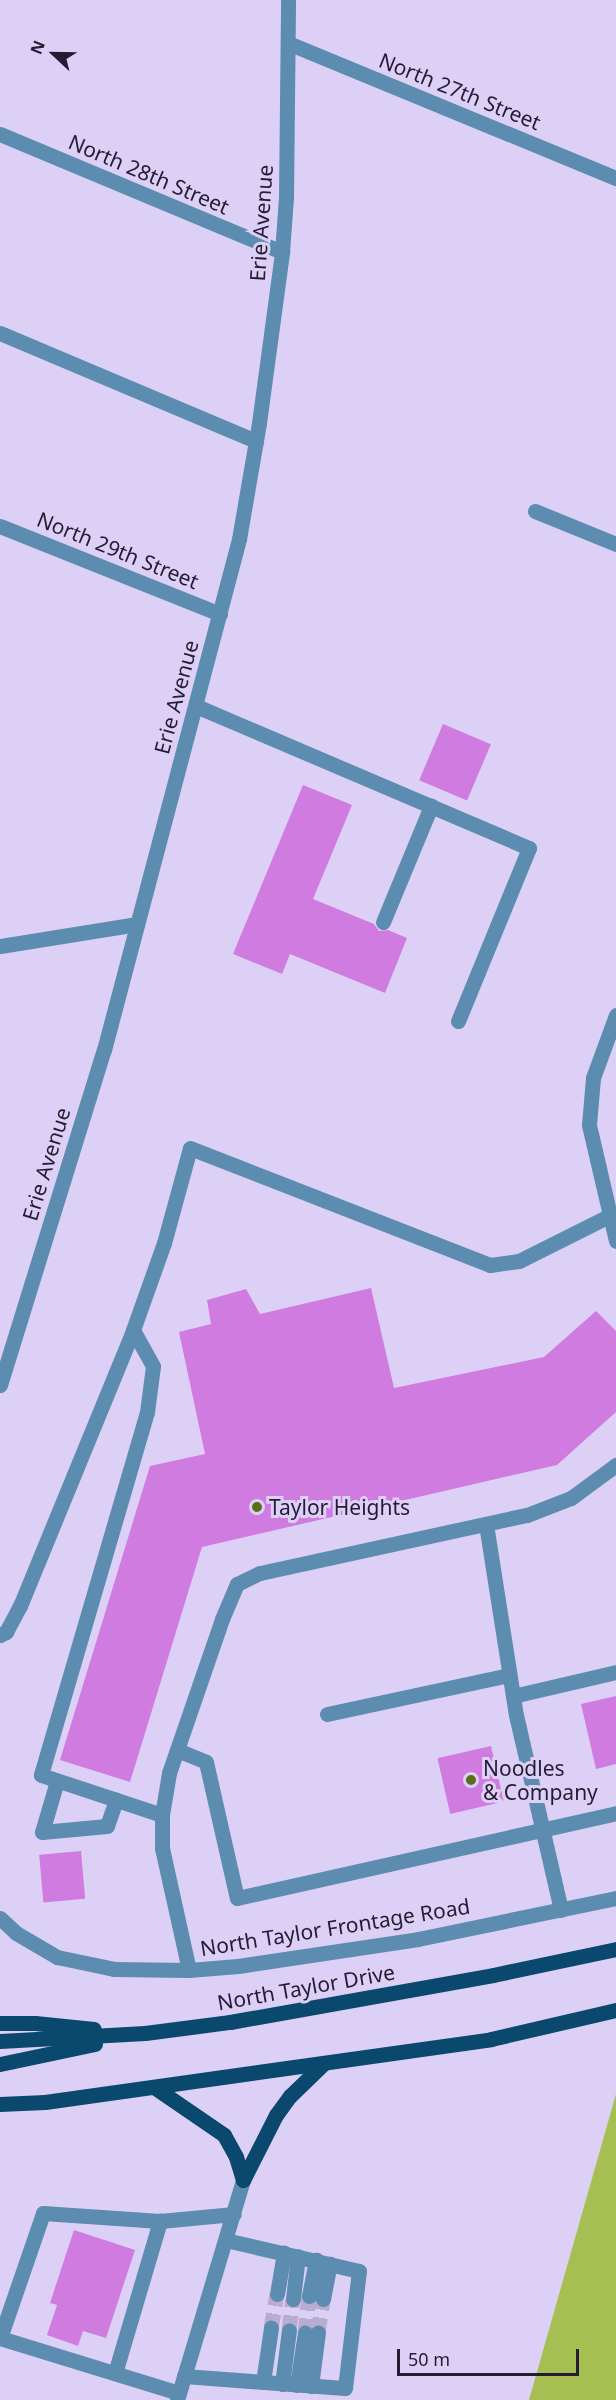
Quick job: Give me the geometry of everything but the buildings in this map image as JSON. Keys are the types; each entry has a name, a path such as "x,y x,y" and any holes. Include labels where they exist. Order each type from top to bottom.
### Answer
{"main road":[{"name":"North Taylor Drive","path":"0,2041 145,2034 230,2022 493,1975 616,1948"},
{"path":"0,2104 45,2102 491,2039 616,2010"},
{"path":"0,2023 35,2023 145,2034"},
{"path":"0,2064 145,2034"},
{"path":"243,2180 276,2115 290,2096 324,2063"},
{"path":"154,2087 224,2135 236,2157 243,2180"}],"street":[{"name":"Erie Avenue","path":"0,1382 104,1050 239,539 256,441 282,252 286,198 288,0"},
{"name":"North 27th Street","path":"288,43 616,178"},
{"name":"North 28th Street","path":"0,134 282,252"},
{"path":"0,333 256,441"},
{"path":"535,511 616,544"},
{"name":"North 29th Street","path":"0,526 220,614"},
{"path":"196,706 529,848 458,1021"},
{"path":"383,922 430,806"},
{"path":"0,946 137,924"},
{"path":"616,1015 594,1078 589,1125 616,1241"},
{"path":"0,1635 6,1632 20,1606 132,1330 164,1243 190,1148 490,1265 519,1261 609,1216"},
{"path":"132,1330 153,1366 147,1412 41,1776 162,1815"},
{"path":"189,1970 162,1848 162,1815 166,1783 222,1619 237,1584 260,1573 527,1515 571,1498 616,1466"},
{"path":"486,1524 513,1696 561,1910"},
{"path":"513,1696 616,1672"},
{"path":"327,1714 510,1675"},
{"path":"177,1750 207,1762 237,1898 616,1813"},
{"path":"57,1781 42,1832 107,1826 116,1800"},
{"name":"North Taylor Frontage Road","path":"0,1918 16,1933 57,1957 114,1969 189,1970 238,1966 418,1939 616,1898"},
{"path":"234,2214 160,2221 42,2213 0,2338 115,2373 178,2397 234,2214 243,2180"},
{"path":"115,2373 160,2221"},
{"path":"184,2376 345,2388 359,2271 226,2240"},
{"path":"277,2294 291,2255"},
{"path":"291,2255 293,2299"},
{"path":"316,2297 323,2262"},
{"path":"262,2382 271,2328"},
{"path":"297,2385 304,2331 297,2385"}],"green space":[{"path":"616,2094 616,2400 529,2400"}],"tunnel":[{"path":"271,2328 277,2294"},
{"path":"305,2333 309,2296"},
{"path":"289,2330 293,2299"},
{"path":"318,2332 323,2299"}],"place":[{"name":"Taylor Heights","path":"257,1507"},
{"name":"Noodles & Company","path":"471,1780"}]}
